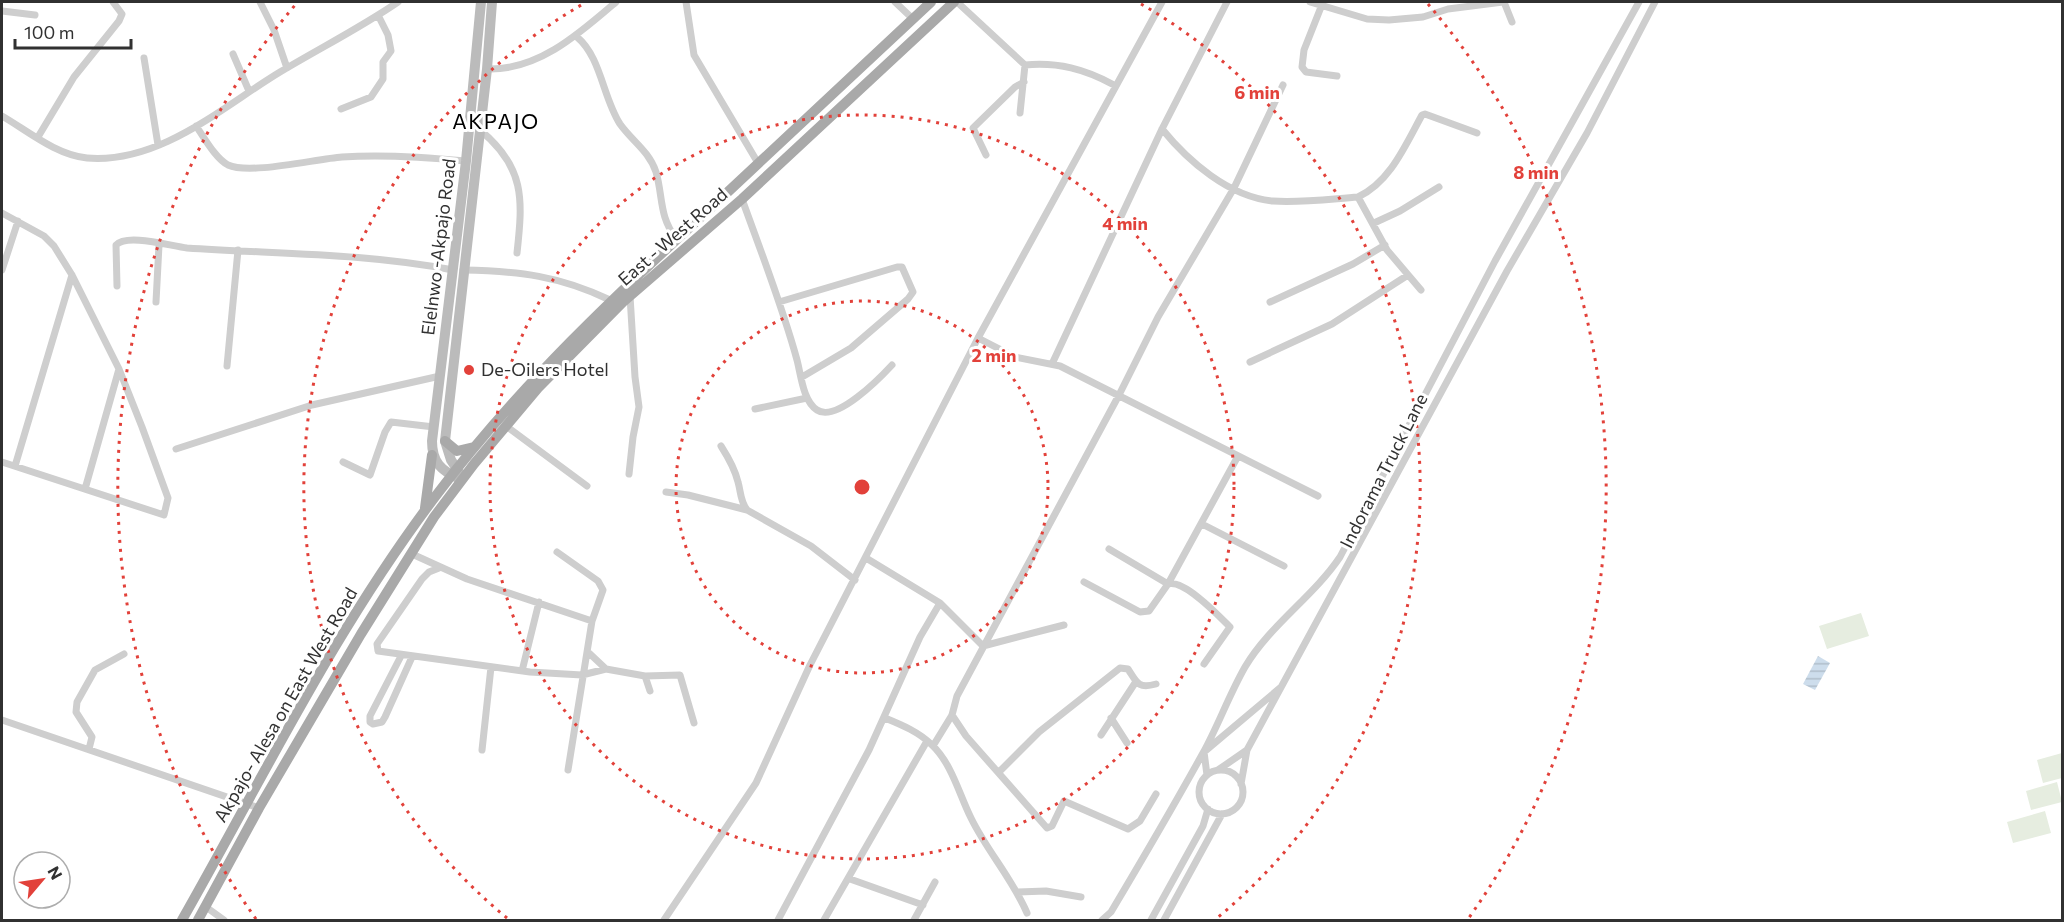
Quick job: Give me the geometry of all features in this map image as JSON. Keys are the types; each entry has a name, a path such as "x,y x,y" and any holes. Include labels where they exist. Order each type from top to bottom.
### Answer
{"main road":[{"name":"Elelnwo -Akpajo Road","path":"432,455 440,376 458,270 481,2"},
{"path":"458,476 445,441 458,270 480,130 492,2"},
{"name":"East - West Road","path":"430,514 480,443 532,382 610,300 931,2"},
{"name":"East - West Road","path":"458,476 506,426 538,388 630,296 742,199 956,2"},
{"path":"445,441 457,451 464,451 480,443"},
{"path":"432,455 441,468 458,476"},
{"path":"430,514 432,455"},
{"name":"Akpajo- Alesa on East West Road","path":"198,921 350,652 412,554 430,514"},
{"name":"Akpajo- Alesa on East West Road","path":"182,921 350,622 430,514"}],"street":[{"path":"38,137 74,77 119,21 122,14 113,2"},
{"path":"120,9 126,2"},
{"path":"260,2 274,30 287,68"},
{"path":"2,116 64,152 87,158 109,157 158,145 196,126 249,91 398,2"},
{"path":"487,69 505,70 522,66 577,37 616,2"},
{"path":"686,2 694,55 758,164"},
{"path":"895,2 913,19"},
{"path":"956,2 1025,65 1073,67 1094,74 1114,85"},
{"path":"664,921 756,783 810,665 978,338 1098,120 1114,85 1162,2"},
{"path":"1052,364 1162,129 1227,2"},
{"path":"1310,2 1323,3 1367,18 1389,20 1423,17 1448,9 1503,2 1512,22"},
{"name":"Indorama Truck Lane","path":"1102,921 1111,912 1204,752 1245,668 1257,650 1324,580 1340,557 1495,261 1639,2"},
{"path":"1164,921 1222,814 1238,805 1243,795 1241,784 1247,750 1507,271 1587,133 1655,2"},
{"path":"1323,3 1304,50 1302,67 1305,72 1337,76"},
{"path":"2,11 34,15"},
{"path":"341,109 371,97 383,79 383,62 391,51 388,36 378,15"},
{"path":"577,37 589,54 620,124 650,158 657,173 664,219 676,238"},
{"path":"233,54 249,91"},
{"path":"144,58 158,145"},
{"path":"1020,113 1025,65"},
{"path":"986,155 973,128 1015,87 1024,82"},
{"path":"824,921 930,744 952,715 957,696 983,646 1119,395 1158,317 1234,188 1283,85"},
{"path":"1162,129 1179,150 1198,166 1251,196 1274,201 1358,197 1367,193 1386,175 1402,154 1422,115 1434,116 1477,133"},
{"path":"196,126 219,157 227,164 235,166 273,167 342,157 389,156 466,161"},
{"path":"480,130 500,146 516,177 522,214 517,253"},
{"path":"1374,223 1400,211 1439,187"},
{"path":"1358,197 1385,245 1421,290"},
{"path":"742,199 779,302 807,398 817,411 835,410 870,388 892,365"},
{"path":"2,213 44,236 72,275 119,369 168,498 164,515 2,462"},
{"path":"2,270 18,221"},
{"path":"117,286 115,252 121,240 135,240 159,245 411,262 458,270 535,274 581,286 610,300"},
{"path":"156,302 159,245"},
{"path":"1270,302 1353,264 1385,245"},
{"path":"227,366 238,250"},
{"path":"779,302 902,267 913,292 908,299 851,348 802,377"},
{"path":"15,466 72,275"},
{"path":"1250,363 1332,324 1408,275"},
{"path":"629,474 639,407 634,377 630,296"},
{"path":"978,338 1015,357 1032,363 1052,364 1119,395 1318,496"},
{"path":"85,489 119,369"},
{"path":"176,448 312,405 440,376"},
{"path":"755,409 807,398"},
{"path":"343,462 370,475 384,432 391,422 434,428"},
{"path":"506,426 587,486"},
{"path":"721,446 731,462 738,481 741,500 747,510"},
{"path":"1084,582 1145,612 1157,602 1168,584 1238,456"},
{"path":"666,492 688,495 747,510 811,546 855,580"},
{"path":"1202,524 1284,566"},
{"path":"1355,526 1365,536"},
{"path":"1109,549 1168,584 1178,584 1193,594 1230,627 1204,664"},
{"path":"557,552 602,585 603,594 592,621 589,653 582,675 568,770"},
{"path":"412,554 439,568 592,621"},
{"path":"866,558 940,603 983,646"},
{"path":"439,568 422,579 377,644 377,650 381,653 522,671 582,675 606,669 645,676 680,675 694,723"},
{"path":"522,671 539,602"},
{"path":"778,921 885,718 920,637 940,603"},
{"path":"983,646 1064,625"},
{"path":"589,653 606,669"},
{"path":"89,749 92,737 76,712 77,702 95,670 124,654"},
{"path":"401,656 370,716 370,722 373,724 382,722 385,717 412,657"},
{"path":"482,750 491,667"},
{"path":"999,772 1039,732 1120,668 1128,669 1135,683 1140,686 1156,684"},
{"path":"645,676 651,691"},
{"path":"1101,735 1135,683"},
{"path":"1222,814 1208,809 1199,793 1207,775 1204,752 1283,685"},
{"path":"952,715 960,730 1047,828 1052,826 1064,801 1128,829 1140,821 1156,794"},
{"path":"885,718 914,731 930,744 945,762 981,836 1018,892 1027,913"},
{"path":"1111,718 1127,743"},
{"path":"2,720 248,802 260,808"},
{"path":"1207,775 1247,750"},
{"path":"1218,770 1232,773 1241,784"},
{"path":"1151,921 1203,826 1208,809"},
{"path":"850,879 923,905"},
{"path":"914,921 935,882"},
{"path":"1018,892 1046,891 1081,897"},
{"path":"206,907 224,921"}],"shaded area":[{"path":"1861,613 1869,636 1827,649 1819,626"},
{"path":"2062,753 2062,778 2043,783 2037,760"},
{"path":"2057,782 2062,802 2031,810 2026,791"},
{"path":"2045,811 2051,833 2013,843 2007,822"}],"water":[{"path":"1818,656 1830,663 1815,690 1803,684"}],"place":[{"name":"De-Oilers Hotel","path":"469,370"}],"district":[{"name":"AKPAJO","path":"496,122"}]}
